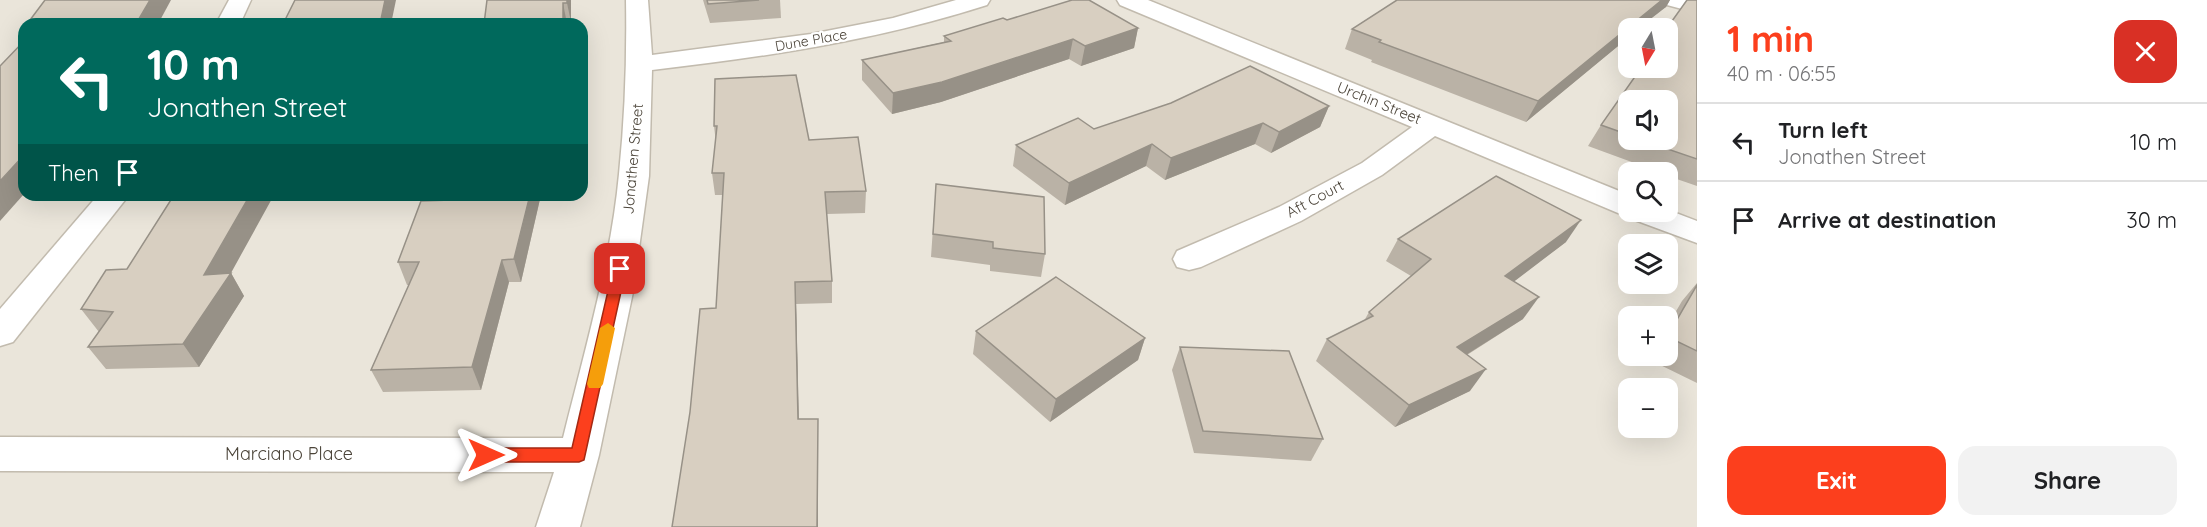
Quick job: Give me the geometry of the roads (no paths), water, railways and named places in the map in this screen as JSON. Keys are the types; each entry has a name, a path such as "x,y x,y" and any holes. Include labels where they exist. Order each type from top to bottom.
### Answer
{"street":[{"path":"231,18 240,0"},
{"name":"Jonathen Street","path":"558,527 579,455 616,292 634,176 640,64 637,0"},
{"name":"Dune Place","path":"640,64 733,54 821,39 900,22 979,0"},
{"name":"Urchin Street","path":"1128,0 1618,201"},
{"path":"1675,0 1697,6"},
{"name":"Aft Court","path":"1189,259 1290,214 1372,169 1433,125"},
{"path":"0,333 109,201"},
{"path":"1669,222 1697,233"},
{"name":"Marciano Place","path":"0,454 579,455"}]}
